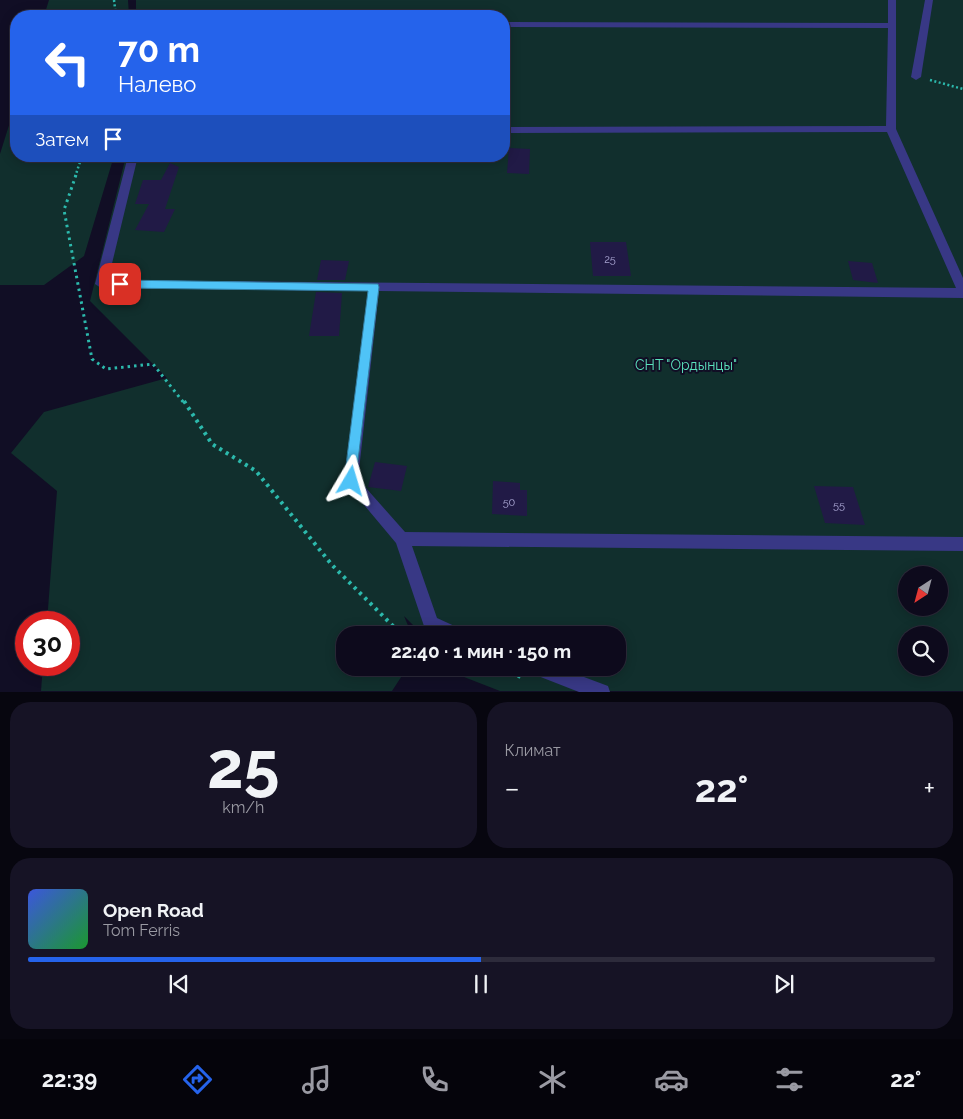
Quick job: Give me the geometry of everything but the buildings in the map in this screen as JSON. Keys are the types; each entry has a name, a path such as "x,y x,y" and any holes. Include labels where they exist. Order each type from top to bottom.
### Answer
{"street":[{"path":"132,162 101,284 963,292 891,128 892,0"},
{"path":"916,77 929,0"},
{"path":"510,24 892,26"},
{"path":"510,130 891,128"},
{"path":"374,287 351,481 402,538 431,623 437,626"},
{"path":"402,538 963,544"},
{"path":"560,676 602,692"}],"path":[{"path":"916,77 963,89"},
{"path":"80,162 64,210 92,359 106,369 153,364 180,396 212,444 256,471 332,565 393,626"}],"green space":[{"path":"49,0 128,0 129,10 46,10"},
{"name":"СНТ \"Ордынцы\"","path":"136,0 963,0 963,691 500,691 463,676 626,676 626,626 414,626 404,616 408,626 336,626 336,676 402,676 392,691 41,691 42,676 80,676 80,611 48,611 57,491 11,453 44,412 167,378 90,301 125,162 510,162 510,10 136,10"},
{"path":"10,122 10,162 112,162 84,256 44,285 0,285 0,154"}],"route":[{"path":"120,284 374,287 351,481"}]}
